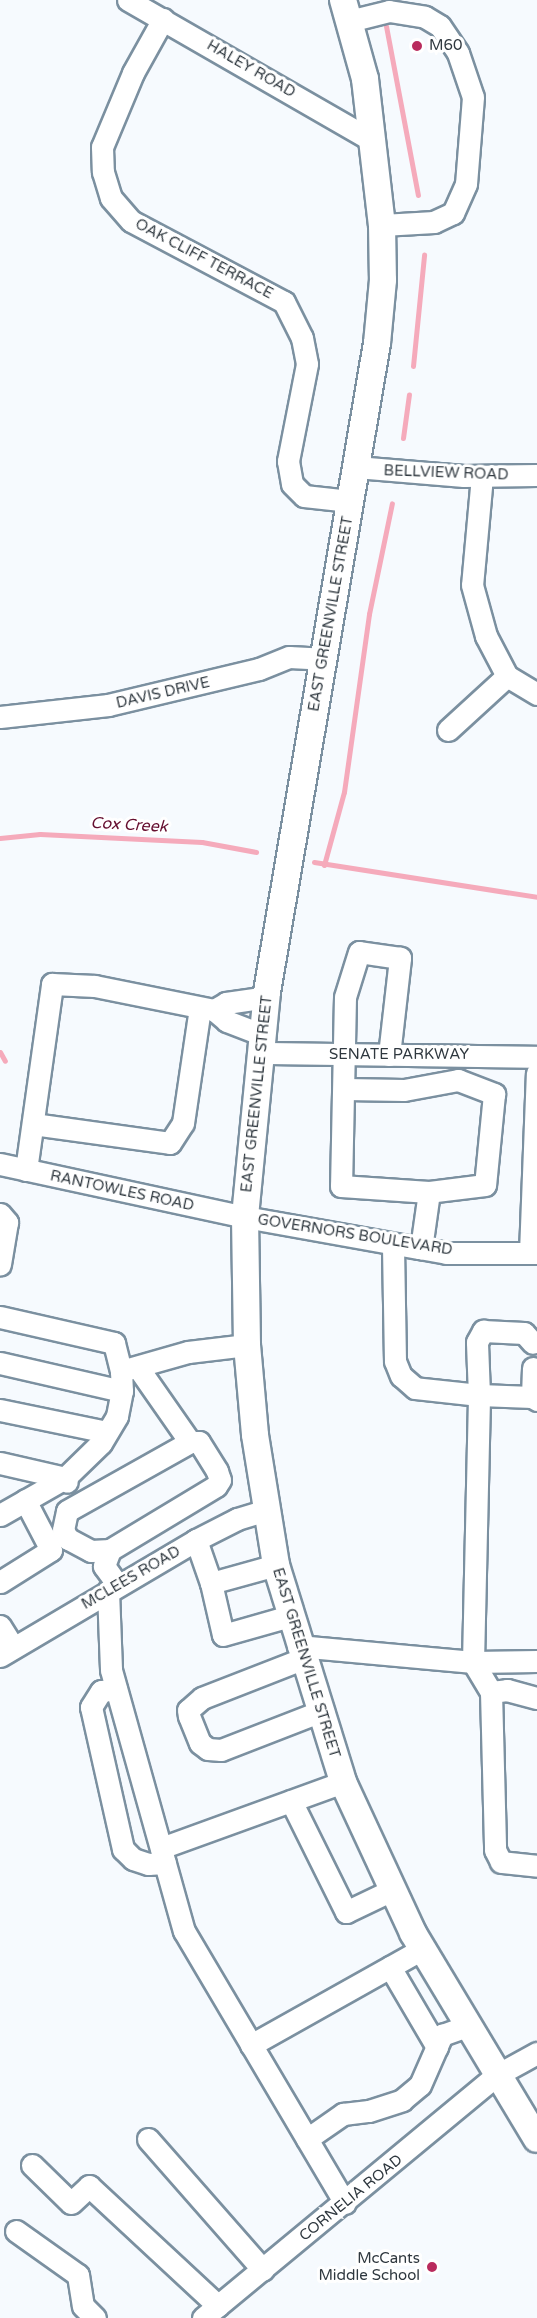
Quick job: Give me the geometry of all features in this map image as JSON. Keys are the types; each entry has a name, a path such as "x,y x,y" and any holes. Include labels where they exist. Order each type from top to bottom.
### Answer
{"main road":[{"name":"EAST GREENVILLE STREET","path":"346,10 365,79 382,225 383,280 377,343 267,997 245,1217 247,1345 255,1435 276,1565 300,1652 343,1782 392,1890 422,1949 537,2139"}],"street":[{"name":"HALEY ROAD","path":"128,0 372,141"},
{"path":"346,10 389,11 425,16 440,26 458,53 473,96 466,184 453,213 434,222 382,225"},
{"name":"OAK CLIFF TERRACE","path":"163,19 133,73 102,147 103,172 111,198 131,221 285,303 302,338 307,364 288,461 292,484 304,496 350,501"},
{"name":"BELLVIEW ROAD","path":"356,467 482,476 537,475"},
{"path":"482,476 472,585 486,636 507,676 537,694"},
{"name":"DAVIS DRIVE","path":"0,717 108,705 237,675 289,657 323,659"},
{"path":"448,730 507,676"},
{"path":"345,1089 404,1090 458,1080 494,1094 485,1185 429,1192 341,1186 345,1089 343,1055 345,997 359,952 400,958 389,1055"},
{"path":"26,1170 52,984 95,986 207,1009 226,1003 267,997"},
{"path":"33,1124 170,1143 183,1123 207,1009"},
{"name":"SENATE PARKWAY","path":"207,1009 262,1044 343,1055 537,1057"},
{"path":"534,1253 537,1073"},
{"name":"RANTOWLES ROAD","path":"0,1164 245,1217"},
{"path":"421,1248 429,1192"},
{"path":"0,1214 7,1222 0,1264"},
{"name":"GOVERNORS BOULEVARD","path":"245,1217 446,1253 534,1253"},
{"path":"393,1244 395,1361 400,1376 415,1388 535,1398 533,1368"},
{"path":"0,1317 114,1343 127,1377 190,1442"},
{"path":"533,1343 524,1333 483,1331 479,1335 473,1662 491,1692 495,1850 501,1862 537,1866"},
{"path":"0,1363 127,1377 188,1352 247,1345"},
{"path":"2,1512 65,1478 107,1432 117,1416 127,1377"},
{"path":"0,1410 107,1432"},
{"path":"190,1442 199,1442 208,1452 220,1480 216,1486 110,1550 91,1551 68,1539 62,1520 67,1511 190,1442"},
{"path":"0,1463 65,1478"},
{"path":"65,1478 78,1504"},
{"path":"0,1582 51,1550 25,1500"},
{"name":"MCLEES ROAD","path":"7,1652 196,1540 237,1519 267,1510"},
{"path":"196,1540 211,1582 222,1635 290,1616"},
{"path":"110,1550 104,1566 112,1588 111,1670 184,1932 345,2203"},
{"path":"211,1582 276,1565"},
{"path":"0,1626 7,1652"},
{"path":"319,1712 222,1750 208,1749 200,1743 188,1710 202,1698 300,1652 473,1662 537,1661"},
{"path":"116,1689 101,1691 91,1707 123,1849 141,1862 163,1856 291,1801 343,1782"},
{"path":"491,1692 507,1690 537,1698"},
{"path":"291,1801 346,1912 392,1890"},
{"path":"251,2045 422,1949"},
{"path":"390,1967 437,2047"},
{"path":"307,2139 343,2114 369,2111 402,2100 420,2085 442,2034 467,2026"},
{"name":"CORNELIA ROAD","path":"210,2312 345,2203 497,2075 537,2052"},
{"path":"148,2139 263,2270"},
{"path":"32,2165 71,2203 89,2186 210,2312"},
{"path":"16,2230 78,2275 83,2306 95,2318"}],"waterway":[{"path":"386,26 418,195"},
{"path":"413,366 424,255"},
{"path":"403,438 409,394"},
{"path":"324,865 344,792 369,614 392,503"},
{"name":"Cox Creek","path":"0,838 40,834 202,842 256,852"},
{"name":"Cox Creek","path":"314,862 537,897"},
{"path":"0,1052 5,1061"}],"place":[{"name":"M60","path":"417,46"},
{"name":"McCants Middle School","path":"432,2267"}]}
